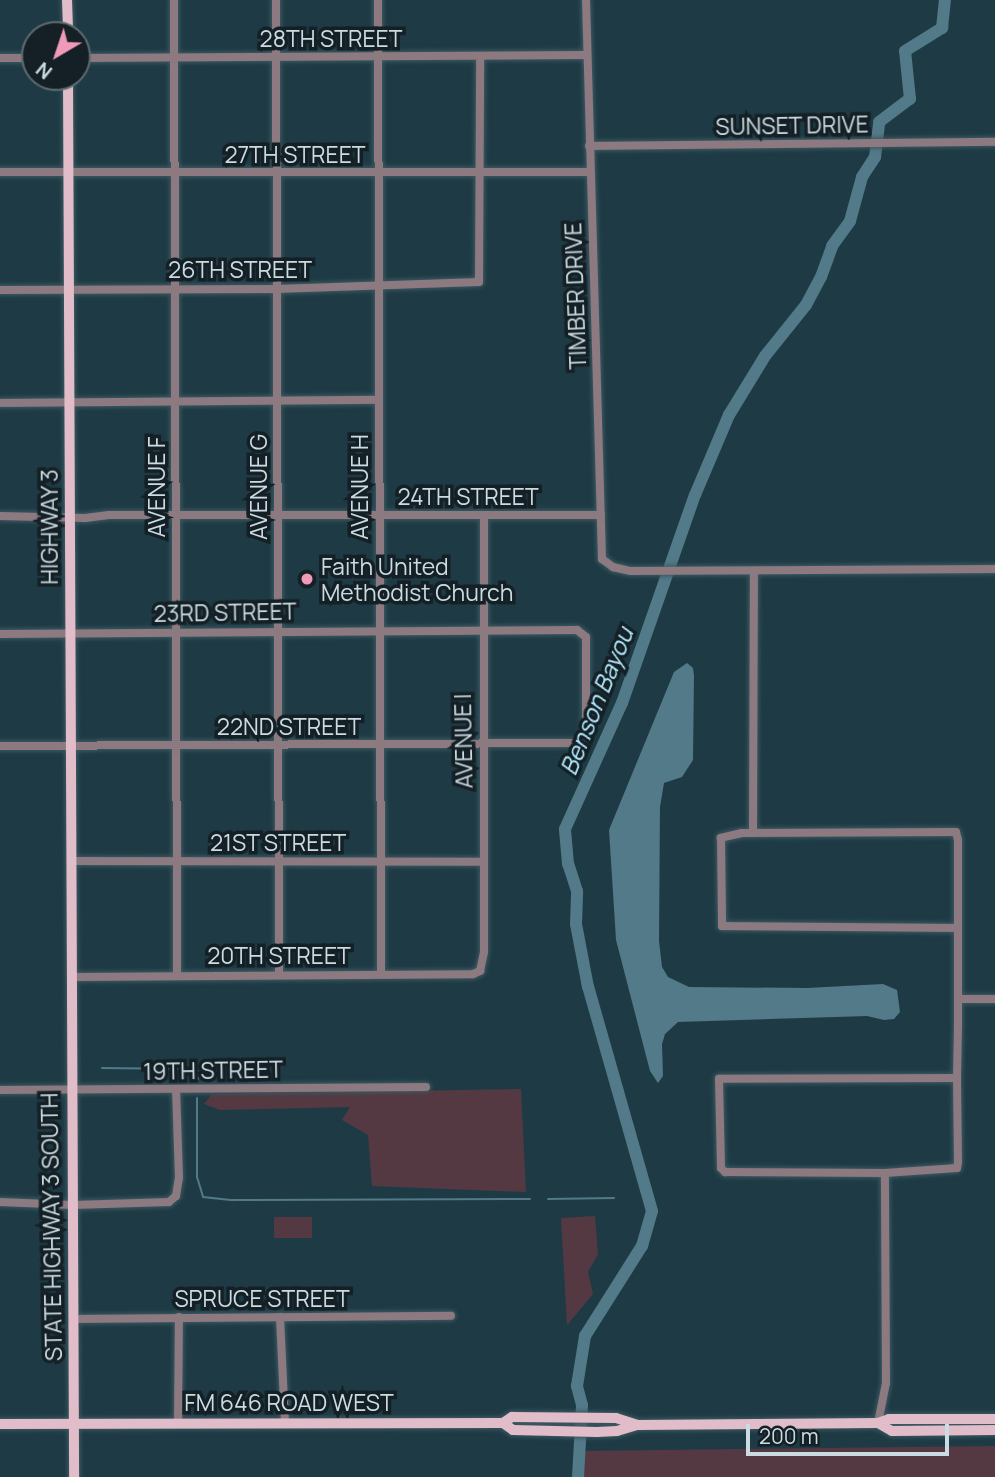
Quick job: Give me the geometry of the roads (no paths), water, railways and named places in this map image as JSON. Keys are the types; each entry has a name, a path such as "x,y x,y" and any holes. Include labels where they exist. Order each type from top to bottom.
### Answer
{"main road":[{"path":"67,0 68,21"},
{"name":"HIGHWAY 3","path":"68,91 73,977"},
{"name":"STATE HIGHWAY 3 SOUTH","path":"73,977 71,1090 74,1477"},
{"name":"FM 646 ROAD WEST","path":"0,1424 503,1423 512,1417 595,1417 616,1418 637,1425"},
{"path":"938,1430 981,1419"},
{"name":"FM 646 ROAD WEST","path":"503,1423 513,1430 597,1432 617,1431 637,1425 995,1419"},
{"name":"FM 646 ROAD WEST","path":"878,1423 892,1431 995,1430"}],"street":[{"name":"AVENUE F","path":"174,0 177,975"},
{"name":"AVENUE G","path":"276,0 279,974"},
{"name":"AVENUE H","path":"378,0 381,974"},
{"name":"TIMBER DRIVE","path":"586,0 602,558 613,567 631,571 754,570"},
{"name":"28TH STREET","path":"91,58 586,55"},
{"path":"481,56 481,173"},
{"path":"0,58 21,58"},
{"name":"SUNSET DRIVE","path":"589,146 995,142"},
{"name":"27TH STREET","path":"0,172 590,172"},
{"name":"26TH STREET","path":"0,289 276,289 479,282 481,173"},
{"path":"0,403 379,400"},
{"name":"24TH STREET","path":"0,516 69,516 85,519 175,515 601,515"},
{"name":"AVENUE I","path":"482,966 484,515"},
{"path":"753,833 754,570 995,569"},
{"name":"23RD STREET","path":"0,634 379,629 577,630 586,637 586,735 577,743"},
{"name":"22ND STREET","path":"0,747 577,743"},
{"path":"957,1078 719,1079 721,1168 724,1172 885,1172 957,1168 958,928 956,832 753,833 721,838 722,926 958,928"},
{"name":"21ST STREET","path":"72,861 484,862"},
{"name":"20TH STREET","path":"73,977 473,974 480,971 482,966"},
{"path":"958,999 995,999"},
{"name":"19TH STREET","path":"0,1090 426,1087"},
{"path":"0,1202 73,1205 169,1202 176,1196 179,1178 176,1090"},
{"path":"878,1423 886,1383 885,1172"},
{"name":"SPRUCE STREET","path":"74,1319 452,1316"},
{"path":"178,1424 179,1317"},
{"path":"281,1317 285,1424"}],"water":[{"path":"687,663 693,668 694,676 693,760 682,777 664,783 660,807 659,941 662,967 668,977 689,987 807,988 883,984 897,990 900,1012 894,1019 884,1020 867,1016 678,1022 665,1034 662,1044 663,1076 658,1083 650,1071 616,940 609,830 674,672"}],"waterway":[{"name":"Benson Bayou","path":"578,1477 582,1405 577,1386 585,1336 642,1246 652,1211 588,987 576,924 577,891 568,864 565,829 622,703 695,495 729,415 765,356 806,305 821,277 832,246 850,221 862,177 875,157 879,122 910,99 905,51 942,28 945,0"},
{"path":"102,1068 187,1069 199,1072 198,1079"},
{"path":"197,1098 197,1177 203,1197 233,1200 530,1199"},
{"path":"548,1199 614,1198"}],"place":[{"name":"Faith United Methodist Church","path":"307,579"}]}
